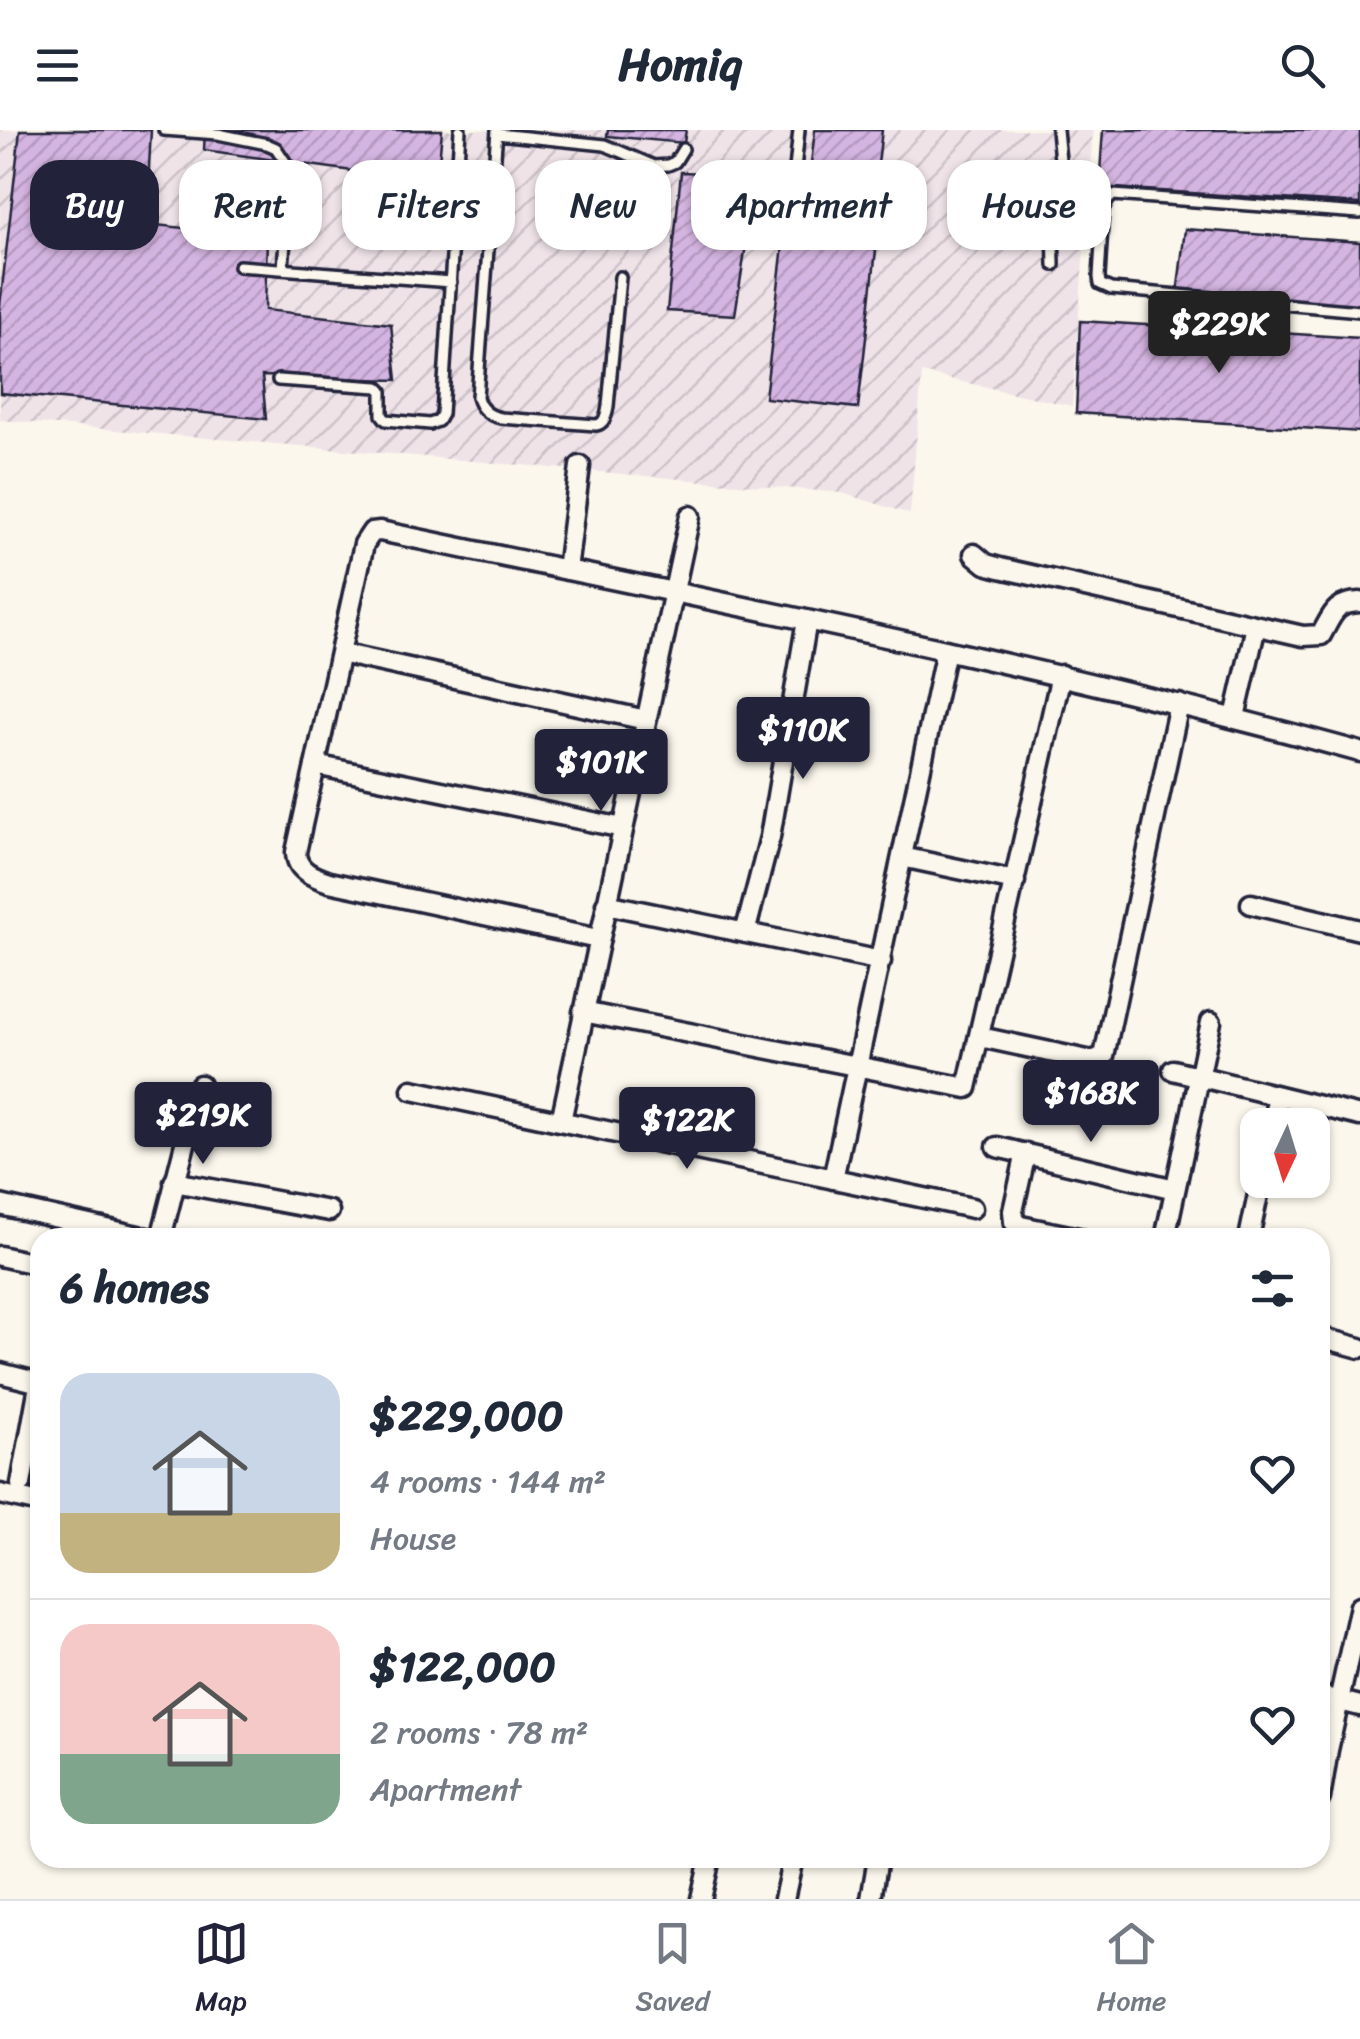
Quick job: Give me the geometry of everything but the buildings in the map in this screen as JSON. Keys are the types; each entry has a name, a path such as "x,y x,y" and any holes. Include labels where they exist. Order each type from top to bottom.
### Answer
{"street":[{"path":"567,570 580,466"},
{"path":"561,1122 690,516"},
{"path":"598,939 329,882 301,868 295,858 364,544 372,532 1061,675 1360,752"},
{"path":"974,554 986,564 1000,568 1298,635 1321,634 1335,610 1360,602"},
{"path":"745,933 770,837 806,620"},
{"path":"1236,718 1256,626"},
{"path":"833,1178 946,650"},
{"path":"340,652 646,720"},
{"path":"583,1012 965,1089 970,1082 1061,675"},
{"path":"980,1037 1092,1061 1104,1056 1179,704"},
{"path":"315,765 622,828"},
{"path":"902,857 1015,881"},
{"path":"606,904 880,960"},
{"path":"1251,904 1360,930"},
{"path":"1167,1228 1211,1022"},
{"path":"1172,1070 1360,1116"},
{"path":"163,1228 200,1085"},
{"path":"412,1090 972,1208"},
{"path":"1276,1108 1278,1096"},
{"path":"997,1146 1175,1189"},
{"path":"1026,1154 1013,1211 1014,1222 1031,1228"},
{"path":"174,1182 330,1211"},
{"path":"1251,1228 1257,1198"},
{"path":"0,1205 102,1228"},
{"path":"0,1256 30,1263"},
{"path":"1330,1340 1360,1348"},
{"path":"0,1373 30,1380"},
{"path":"22,1484 30,1439"},
{"path":"0,1494 30,1501"},
{"path":"1330,1696 1360,1606"},
{"path":"1330,1699 1360,1706"},
{"path":"700,1899 708,1868"},
{"path":"784,1899 790,1868"},
{"path":"871,1899 876,1868"}],"lane":[{"path":"164,130 218,134 276,148 290,169 283,269"},
{"path":"278,380 378,386 382,391 381,412 386,420 436,423 442,414 460,130"},
{"path":"796,160 799,130"},
{"path":"1054,264 1052,226 1064,200 1057,130"},
{"path":"620,277 607,415 602,423 501,418 486,412 477,396 497,132 605,146 654,166 675,162 683,148"},
{"path":"1360,213 1113,195 1103,210 1099,277 1100,284 1111,289 1360,311"},
{"path":"239,266 450,282"}],"shaded area":[{"path":"0,130 1093,130 1091,160 947,160 947,250 1084,250 1072,406 922,373 910,514 842,493 0,420"}]}
